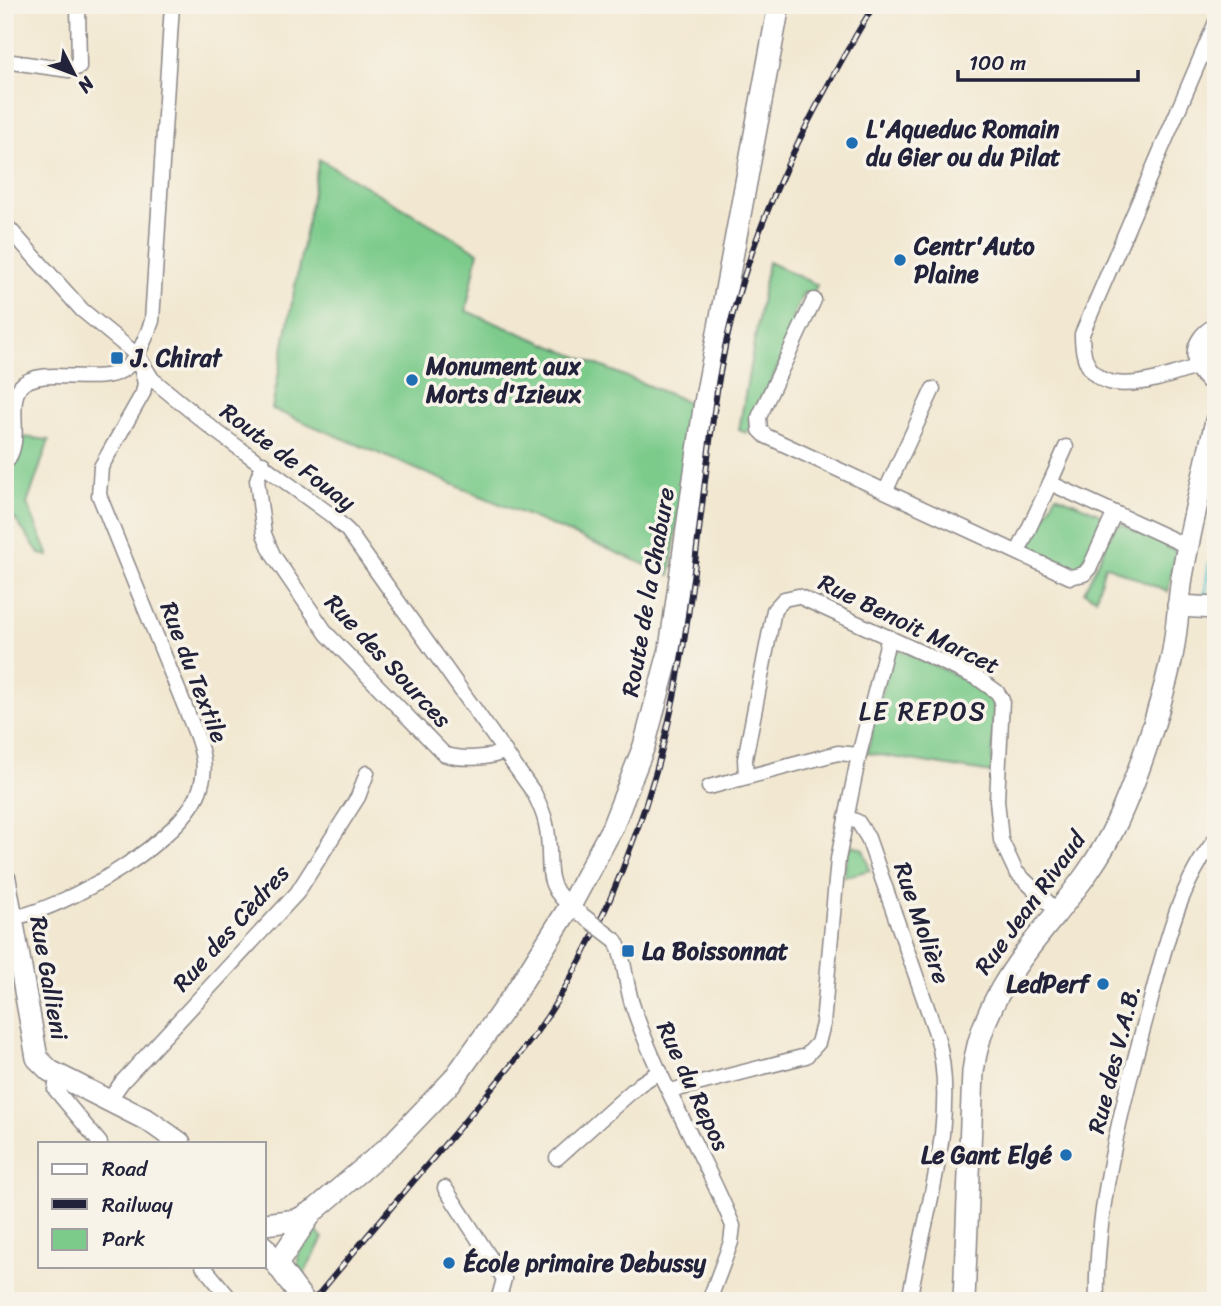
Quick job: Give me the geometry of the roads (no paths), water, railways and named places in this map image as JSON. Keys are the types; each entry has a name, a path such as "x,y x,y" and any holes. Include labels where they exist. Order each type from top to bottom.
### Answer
{"main road":[{"name":"Route de la Chabure","path":"270,1255 289,1250 300,1227 316,1209 392,1144 453,1080 576,910 629,786 667,662 704,408 779,5"},
{"path":"1216,329 1202,339 1198,348 1199,366 1216,382"},
{"name":"Rue Jean Rivaud","path":"964,1301 975,1057 985,1021 1001,985 1021,956 1059,913 1104,848 1126,799 1171,662 1189,547 1216,421"},
{"path":"1178,606 1216,608"},
{"name":"Rue Gallieni","path":"5,879 35,1052 45,1067 58,1075"},
{"path":"58,1075 110,1099 168,1140"},
{"name":"Route de la Chabure","path":"266,1224 297,1220 316,1209"},
{"path":"270,1255 303,1299"}],"street":[{"path":"5,61 69,70 79,66 78,5"},
{"path":"5,463 15,445 15,396 24,383 44,376 108,377 121,372 138,356 152,321 172,5"},
{"path":"1199,366 1145,383 1115,384 1092,370 1082,346 1082,334 1216,22"},
{"name":"Route de Fouay","path":"5,224 82,310 138,356 152,379 331,515 348,531 505,751 542,809 547,825 551,881 559,897 576,910"},
{"path":"814,300 759,417 760,430 831,467 1077,578 1090,566 1114,514"},
{"name":"Rue du Textile","path":"11,918 56,902 132,862 185,817 201,787 204,767 199,741 156,629 102,509 99,495 101,467 145,383 138,356"},
{"path":"886,490 933,389"},
{"path":"1018,552 1066,447"},
{"name":"Rue des Sources","path":"263,463 257,480 268,545 327,634 444,754 457,757 496,755 505,751"},
{"path":"1050,483 1189,547"},
{"name":"Rue Benoit Marcet","path":"746,777 745,759 774,610 791,596 798,596 979,679 997,692 1002,711 997,800 1001,840 1016,872 1059,913"},
{"path":"670,1091 806,1056 818,1043 823,1024 838,859 859,755 889,637"},
{"path":"709,787 838,753 859,755"},
{"name":"Rue des Cèdres","path":"110,1099 130,1073 297,893 358,797 367,773"},
{"name":"Rue Molière","path":"846,817 858,822 868,838 942,1054 946,1095 925,1226 909,1301"},
{"name":"Rue des V.A.B.","path":"1097,1301 1101,1236 1131,1072 1182,900 1195,870 1216,839"},
{"name":"Rue du Repos","path":"576,910 615,940 622,953 626,988 660,1071 733,1226 731,1242 709,1301"},
{"path":"557,1158 640,1084 660,1071"},
{"name":"Rue Gallieni","path":"58,1075 55,1089 99,1142"},
{"path":"445,1188 504,1279 498,1301"},
{"path":"205,1268 232,1301"}],"waterway":[{"path":"1205,595 1209,564 1216,548"},
{"path":"1212,619 1216,633"}],"railway":[{"path":"313,1301 530,1040 569,981 612,894 647,802 668,723 687,625 719,378 743,279 760,231 800,138 874,5"}],"place":[{"name":"L'Aqueduc Romain du Gier ou du Pilat","path":"852,143"},
{"name":"Centr'Auto Plaine","path":"900,260"},
{"name":"J. Chirat","path":"117,358"},
{"name":"Monument aux Morts d'Izieux","path":"412,380"},
{"name":"La Boissonnat","path":"628,951"},
{"name":"LedPerf","path":"1103,984"},
{"name":"Le Gant Elgé","path":"1066,1155"},
{"name":"École primaire Debussy","path":"449,1263"}],"district":[{"name":"LE REPOS","path":"923,711"}]}
